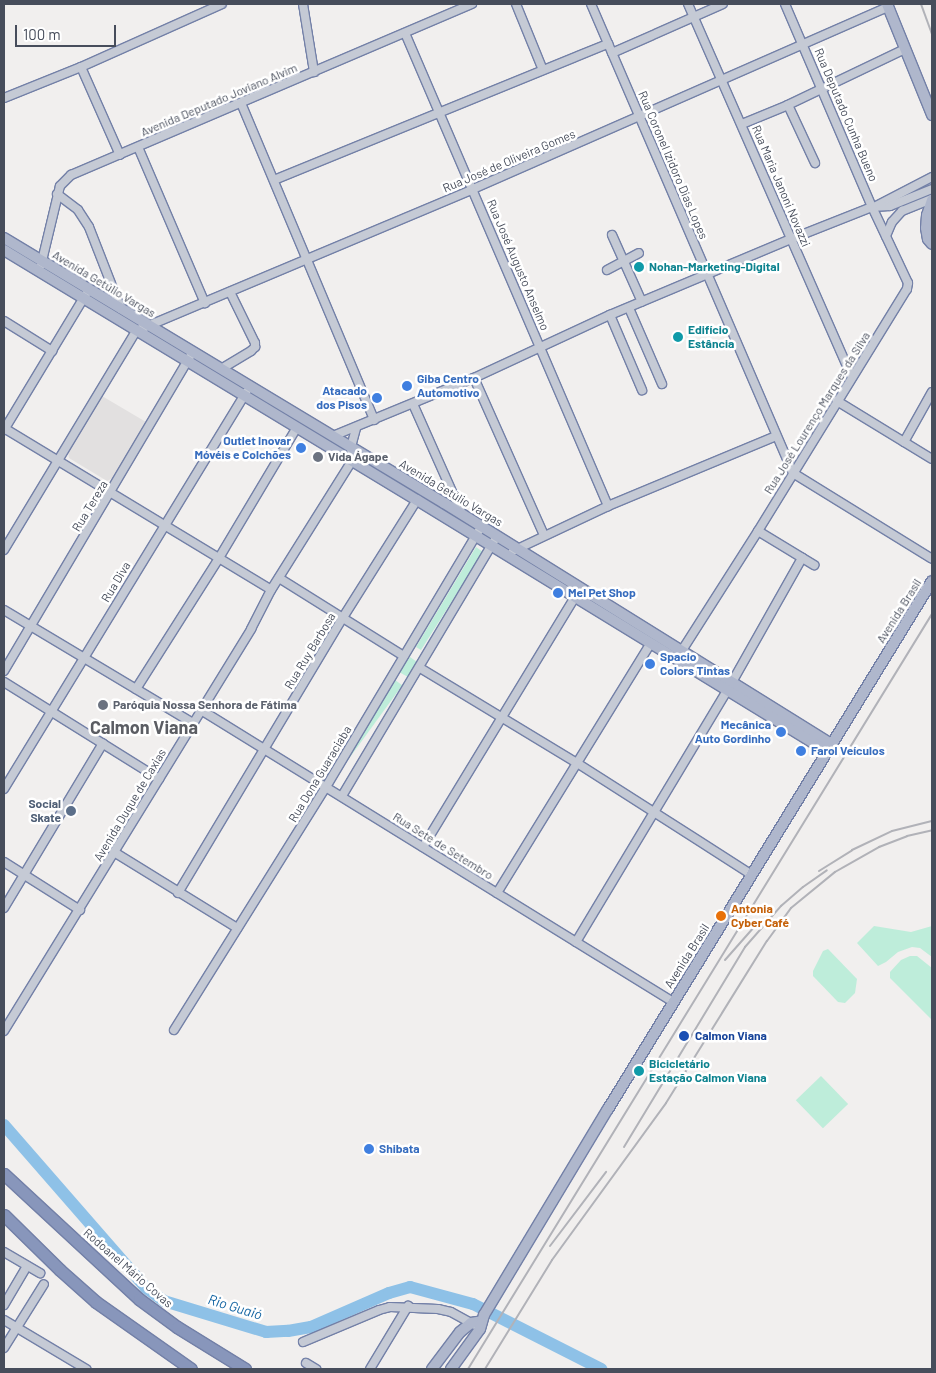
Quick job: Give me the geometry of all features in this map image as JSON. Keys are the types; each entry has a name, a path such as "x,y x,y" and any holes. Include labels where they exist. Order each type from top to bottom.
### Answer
{"highway":[{"name":"Rodoanel Mário Covas","path":"4,1174 139,1299 176,1327 245,1369"},
{"path":"4,1215 96,1302 191,1369"}],"main road":[{"path":"887,5 932,115"},
{"path":"932,200 927,214 926,228 928,238 932,244"},
{"name":"Avenida Getúlio Vargas","path":"4,238 40,267"},
{"name":"Avenida Getúlio Vargas","path":"4,250 40,267 86,295 136,331 187,362 333,436 462,514 681,652 729,688"},
{"name":"Avenida Getúlio Vargas","path":"86,295 121,309 221,369 296,427 650,644 729,688 828,748"},
{"name":"Avenida Brasil","path":"451,1369 828,748 932,582"},
{"path":"650,644 673,654 681,652"},
{"name":"Avenida Brasil","path":"432,1369 454,1338 479,1322"}],"street":[{"path":"4,98 82,67 222,4"},
{"path":"303,4 314,72"},
{"name":"Avenida Deputado Joviano Alvim","path":"40,267 57,194 60,186 71,175 472,4"},
{"path":"516,4 543,70"},
{"name":"Rua Coronel Izidoro Dias Lopes","path":"591,4 793,473"},
{"name":"Rua Maria Janoni Novazzi","path":"688,4 852,377"},
{"path":"612,53 723,4"},
{"name":"Rua Deputado Cunha Bueno","path":"785,4 886,236"},
{"name":"Rua José de Oliveira Gomes","path":"136,331 640,117 887,5"},
{"name":"Rua José Augusto Anselmo","path":"405,33 441,112 608,506"},
{"path":"274,180 608,44"},
{"path":"742,124 905,49"},
{"path":"82,67 120,155"},
{"path":"241,103 374,420"},
{"path":"788,104 815,163"},
{"path":"138,147 205,303"},
{"path":"333,436 474,378 610,315 874,206 932,177"},
{"path":"874,206 882,208 932,189"},
{"path":"57,194 78,210 89,226 121,309"},
{"path":"886,236 892,222 902,211 932,200"},
{"path":"612,235 642,302"},
{"name":"Rua José Lourenço Marques da Silva","path":"681,652 907,289 907,278 886,236"},
{"path":"607,270 639,253"},
{"path":"221,369 251,352 255,347 255,343 230,292"},
{"path":"86,295 4,429 271,590"},
{"path":"629,308 662,384"},
{"path":"610,315 642,390"},
{"path":"4,321 52,351"},
{"path":"4,550 136,331"},
{"name":"Rua Tereza","path":"4,670 193,352"},
{"path":"474,378 544,535"},
{"name":"Rua Diva","path":"4,789 247,391"},
{"path":"904,442 932,392"},
{"path":"836,401 932,460"},
{"path":"413,404 462,514"},
{"path":"136,689 219,558 296,427"},
{"path":"352,461 351,447 356,428"},
{"path":"507,556 516,548 608,506 776,436"},
{"name":"Avenida Duque de Caxias","path":"4,1031 251,629 271,590 352,461"},
{"path":"793,473 932,559"},
{"name":"Rua Ruy Barbosa","path":"178,893 342,619 417,500"},
{"name":"Rua Dona Guaraciaba","path":"174,1030 326,787 481,527"},
{"path":"758,530 814,565"},
{"path":"342,796 497,536"},
{"path":"576,942 656,813 802,558"},
{"path":"279,578 404,656"},
{"path":"423,847 575,597"},
{"path":"4,610 193,723"},
{"path":"496,892 650,644"},
{"path":"420,668 577,763 752,875"},
{"path":"4,682 158,779"},
{"name":"Rua Sete de Setembro","path":"201,710 264,751 342,796 673,1002"},
{"path":"4,908 103,743"},
{"path":"114,852 178,893 238,928"},
{"path":"4,862 80,910"},
{"path":"4,1252 40,1273"},
{"path":"4,1305 27,1266"},
{"path":"4,1348 44,1284"},
{"path":"303,1342 379,1310 408,1306 438,1309 479,1322"},
{"path":"370,1369 408,1306"},
{"path":"4,1320 86,1369"},
{"path":"306,1363 316,1369"}],"shaded area":[{"path":"102,396 146,422 113,478 107,481 69,458 68,451"}],"green space":[{"path":"476,547 483,552 421,650 416,647"},
{"path":"410,657 417,662 408,677 399,672"},
{"path":"395,680 402,685 345,765 337,759"},
{"path":"874,926 911,932 932,926 932,957 920,948 912,947 898,952 878,966 857,943"},
{"path":"828,949 857,979 855,993 845,1003 838,1002 813,976 813,971 823,951"},
{"path":"910,956 917,956 932,968 932,1020 890,978 890,972 901,960"},
{"path":"821,1076 848,1104 823,1128 796,1100"}],"waterway":[{"name":"Rio Guaió","path":"4,1125 146,1288 164,1301 266,1332 288,1331 311,1327 389,1293 410,1287 473,1304 601,1369"}],"railway":[{"path":"921,4 932,34"},
{"path":"468,1369 932,614"},
{"path":"819,871 852,850 892,831 932,821"},
{"path":"485,1369 552,1260 666,1103 767,941 791,908 835,872 879,847 907,836 932,830"},
{"path":"624,1147 745,947 781,906 827,870"},
{"path":"725,960 755,926"},
{"path":"550,1246 606,1172"}],"place":[{"name":"Nohan-Marketing-Digital","path":"639,267"},
{"name":"Edifício Estância","path":"678,337"},
{"name":"Giba Centro Automotivo","path":"407,386"},
{"name":"Atacado dos Pisos","path":"377,398"},
{"name":"Outlet Inovar Móvéis e Colchões","path":"301,448"},
{"name":"Vida Ágape","path":"318,457"},
{"name":"Mel Pet Shop","path":"558,593"},
{"name":"Spacio Colors Tintas","path":"650,664"},
{"name":"Paróquia Nossa Senhora de Fátima","path":"103,705"},
{"name":"Mecânica Auto Gordinho","path":"781,732"},
{"name":"Farol Veículos","path":"801,751"},
{"name":"Social Skate","path":"71,811"},
{"name":"Antonia Cyber Café","path":"721,916"},
{"name":"Calmon Viana","path":"684,1036"},
{"name":"Bicicletário Estação Calmon Viana","path":"639,1071"},
{"name":"Shibata","path":"369,1149"}],"district":[{"name":"Calmon Viana","path":"144,727"}]}
